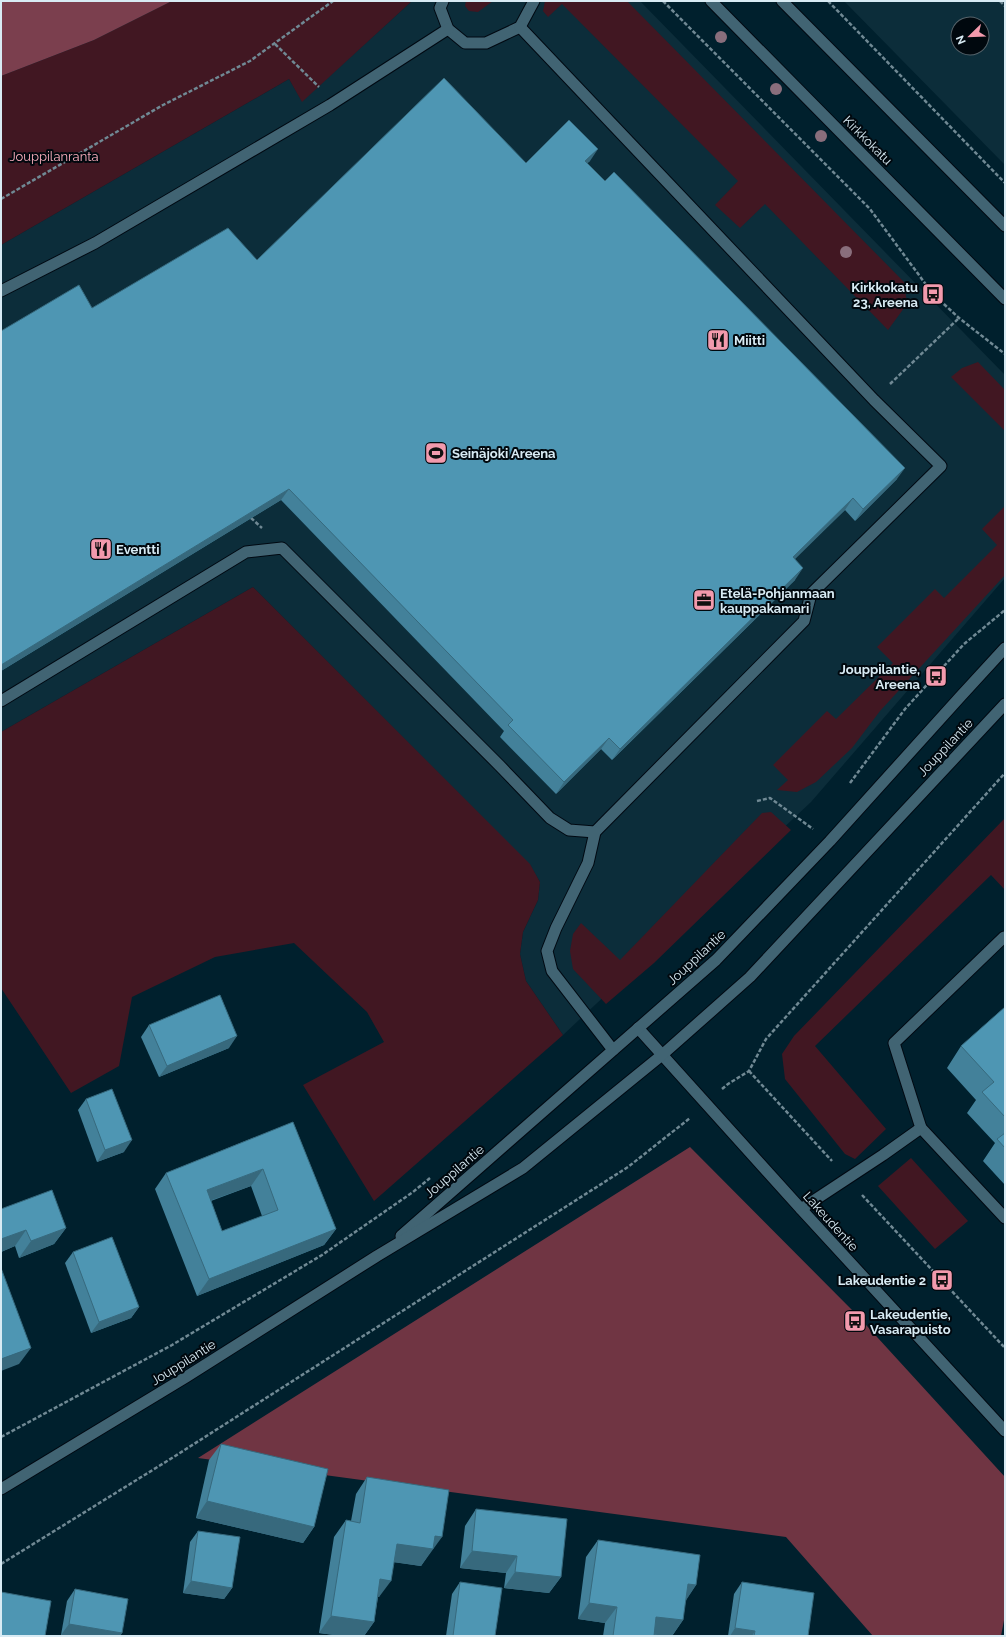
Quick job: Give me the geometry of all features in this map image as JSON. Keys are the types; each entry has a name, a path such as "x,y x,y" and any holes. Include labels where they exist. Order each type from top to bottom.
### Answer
{"main road":[{"path":"443,1 440,8 448,29 464,43 486,43 520,27 534,1"},
{"name":"Kirkkokatu","path":"711,1 1005,299"},
{"path":"782,1 1005,226"},
{"path":"520,27 874,400 941,466 811,594 804,620 595,832 588,863 556,928 547,951 552,971 613,1050"},
{"path":"1,291 95,243 330,105 448,29"},
{"path":"1,701 246,552 282,548 550,818 569,830 595,832"},
{"name":"Jouppilantie","path":"378,1256 716,960 830,841 1005,648"},
{"name":"Jouppilantie","path":"1,1489 186,1378 378,1256 523,1168 662,1055 750,977 1005,704"},
{"path":"1004,937 894,1043 921,1128 1005,1218"},
{"name":"Lakeudentie","path":"638,1028 800,1209 1005,1432"},
{"path":"800,1209 884,1155 921,1128"}],"path":[{"path":"1,199 163,105 250,61 333,1"},
{"path":"663,1 870,209 933,294 958,318 1005,354"},
{"path":"828,1 1005,184"},
{"path":"1000,1 1005,6"},
{"path":"275,44 312,79 330,105"},
{"path":"874,400 958,318"},
{"path":"849,784 905,709 964,644 1005,610"},
{"path":"1,1564 172,1458 628,1167 681,1126 728,1084 749,1071 766,1039 1005,773"},
{"path":"757,801 770,798 817,832"},
{"path":"749,1071 1005,1348"},
{"path":"1,1436 172,1345 322,1255 431,1178"}],"shaded area":[{"path":"1,1 172,1 94,40 1,76"},
{"path":"412,1 640,1 1005,375 1005,578 811,802 563,1035 526,981 520,954 523,932 538,900 540,882 530,865 253,587 1,732 1,245 289,79 302,101"},
{"path":"844,1 1005,1 1005,165"},
{"path":"690,1147 856,1314 1005,1477 1005,1615 1001,1636 873,1636 786,1537 198,1458"}],"green space":[{"name":"Jouppilanranta","path":"172,1 412,1 302,102 289,79 1,245 1,76 94,40"},
{"path":"466,1 493,1 478,12 469,11 465,6"},
{"path":"545,1 627,1 904,282 907,304 888,330 765,204 740,228 715,205 738,181 562,4 548,17 543,11"},
{"path":"978,362 1005,390 1005,431 951,377 962,368"},
{"path":"1005,506 1005,575 880,711 852,748 816,782 797,792 777,790 788,780 773,765 827,711 836,719 893,663 877,647 935,589 944,598 997,545 982,529"},
{"path":"253,587 530,864 540,882 538,900 523,932 520,954 526,981 563,1035 374,1201 303,1085 384,1042 367,1012 294,943 215,957 132,997 119,1066 71,1093 1,988 1,732"},
{"path":"771,812 791,830 654,963 606,1004 573,969 570,951 573,934 581,923 620,960 762,813"},
{"path":"1005,818 1005,890 991,875 815,1046 886,1129 855,1159 845,1154 785,1079 782,1054 794,1036"},
{"path":"911,1158 968,1221 935,1249 878,1186"}],"building":[{"name":"Seinäjoki Areena","path":"444,78 526,163 569,120 598,149 585,161 605,181 614,172 905,468 863,509 853,498 793,557 803,568 620,749 609,738 564,782 508,725 513,720 289,489 1,665 1,331 79,285 92,308 228,228 257,260"},
{"path":"220,995 237,1036 167,1066 149,1025"},
{"path":"1005,1007 1005,1117 982,1092 994,1082 961,1046"},
{"path":"112,1089 132,1140 105,1150 86,1099"},
{"path":"293,1122 336,1229 209,1279 166,1173","holes":["263,1169 278,1210 222,1231 207,1190"]},
{"path":"1005,1133 1005,1148 997,1139"},
{"path":"52,1190 66,1228 31,1241 26,1230 1,1239 1,1209"},
{"path":"112,1237 139,1307 99,1322 73,1252"},
{"path":"1,1268 31,1348 1,1359"},
{"path":"221,1444 328,1469 314,1527 207,1501"},
{"path":"367,1477 449,1490 442,1537 435,1536 433,1549 397,1544 391,1581 380,1579 374,1622 331,1616 346,1520 360,1523"},
{"path":"476,1509 567,1519 561,1577 515,1572 517,1556 472,1551"},
{"path":"198,1531 240,1537 232,1588 191,1581"},
{"path":"598,1540 700,1555 696,1585 688,1584 683,1620 656,1617 654,1636 613,1636 617,1607 589,1603"},
{"path":"460,1582 502,1588 495,1636 453,1636"},
{"path":"742,1582 814,1593 808,1636 754,1636 755,1631 735,1628"},
{"path":"75,1589 128,1599 122,1633 69,1624"},
{"path":"1,1592 51,1601 45,1636 1,1636"}],"place":[{"name":"Kirkkokatu 23, Areena","path":"933,294"},
{"name":"Miitti","path":"718,340"},
{"name":"Seinäjoki Areena","path":"436,453"},
{"name":"Eventti","path":"101,549"},
{"name":"Etelä-Pohjanmaan kauppakamari","path":"704,600"},
{"name":"Jouppilantie, Areena","path":"936,676"},
{"name":"Lakeudentie 2","path":"942,1280"},
{"name":"Lakeudentie, Vasarapuisto","path":"855,1321"}]}
